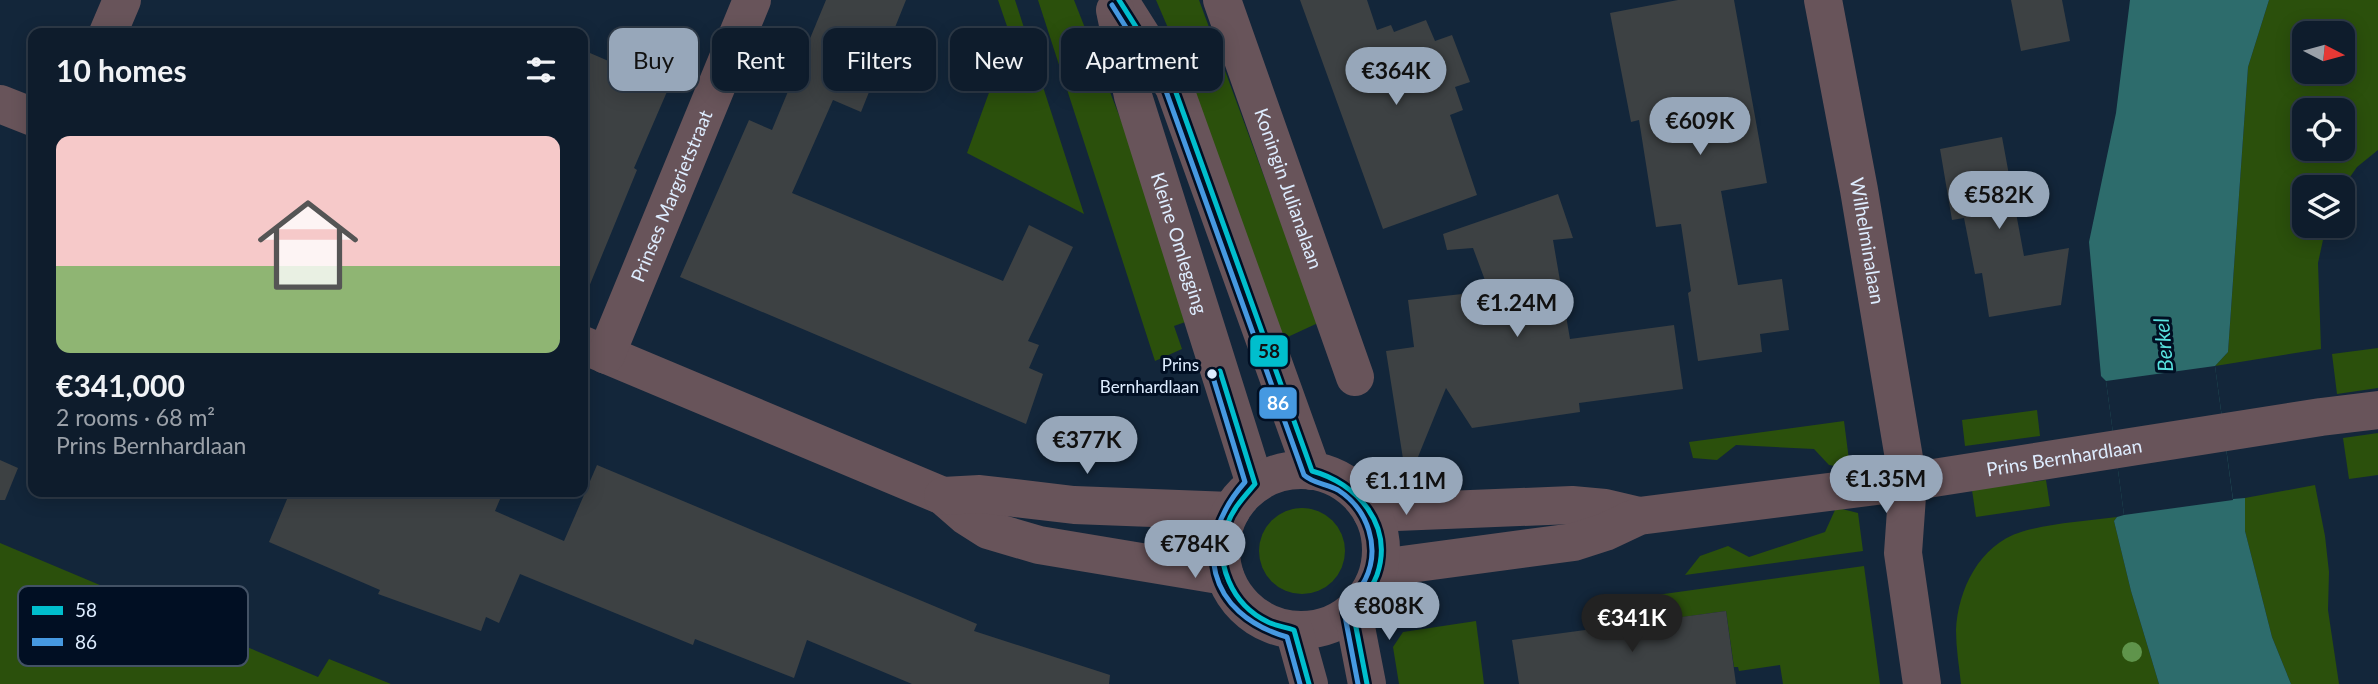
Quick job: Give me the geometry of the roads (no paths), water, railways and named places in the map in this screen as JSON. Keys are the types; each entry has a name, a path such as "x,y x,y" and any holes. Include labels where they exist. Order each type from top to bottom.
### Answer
{"street":[{"path":"110,28 122,0"},
{"name":"Prinses Margrietstraat","path":"594,350 752,0"},
{"name":"Kleine Omlegging","path":"1112,0 1133,96 1243,497"},
{"path":"1119,0 1174,87 1312,471"},
{"name":"Koningin Julianalaan","path":"1222,0 1355,377"},
{"name":"Wilhelminalaan","path":"1823,0 1859,190 1908,482 1903,552 1922,684"},
{"path":"0,104 28,115"},
{"path":"594,350 943,496 988,530 1039,545 1225,576"},
{"name":"Prins Bernhardlaan","path":"1380,568 1574,542 1605,532 1639,516 1908,482 2378,410"},
{"path":"1312,471 1338,479 1354,490 1372,513 1381,542 1380,568 1370,592 1353,612 1331,625 1311,630 1294,630 1270,625 1253,614 1236,597 1225,576 1221,552 1223,531 1243,497 1284,472 1312,471"},
{"path":"943,496 980,495 1074,505 1243,497"},
{"name":"Prins Bernhardlaan","path":"1372,513 1572,505 1605,508 1639,516"},
{"path":"1353,612 1367,684"},
{"path":"1294,630 1309,684"}],"water":[{"name":"Berkel","path":"2130,0 2269,0 2248,67 2228,352 2215,366 2233,499 2245,498 2245,531 2272,637 2291,684 2159,684 2131,591 2114,521 2124,515 2106,381 2101,376 2089,242 2116,113"}],"place":[{"name":"Prins Bernhardlaan","path":"1212,374"}]}
